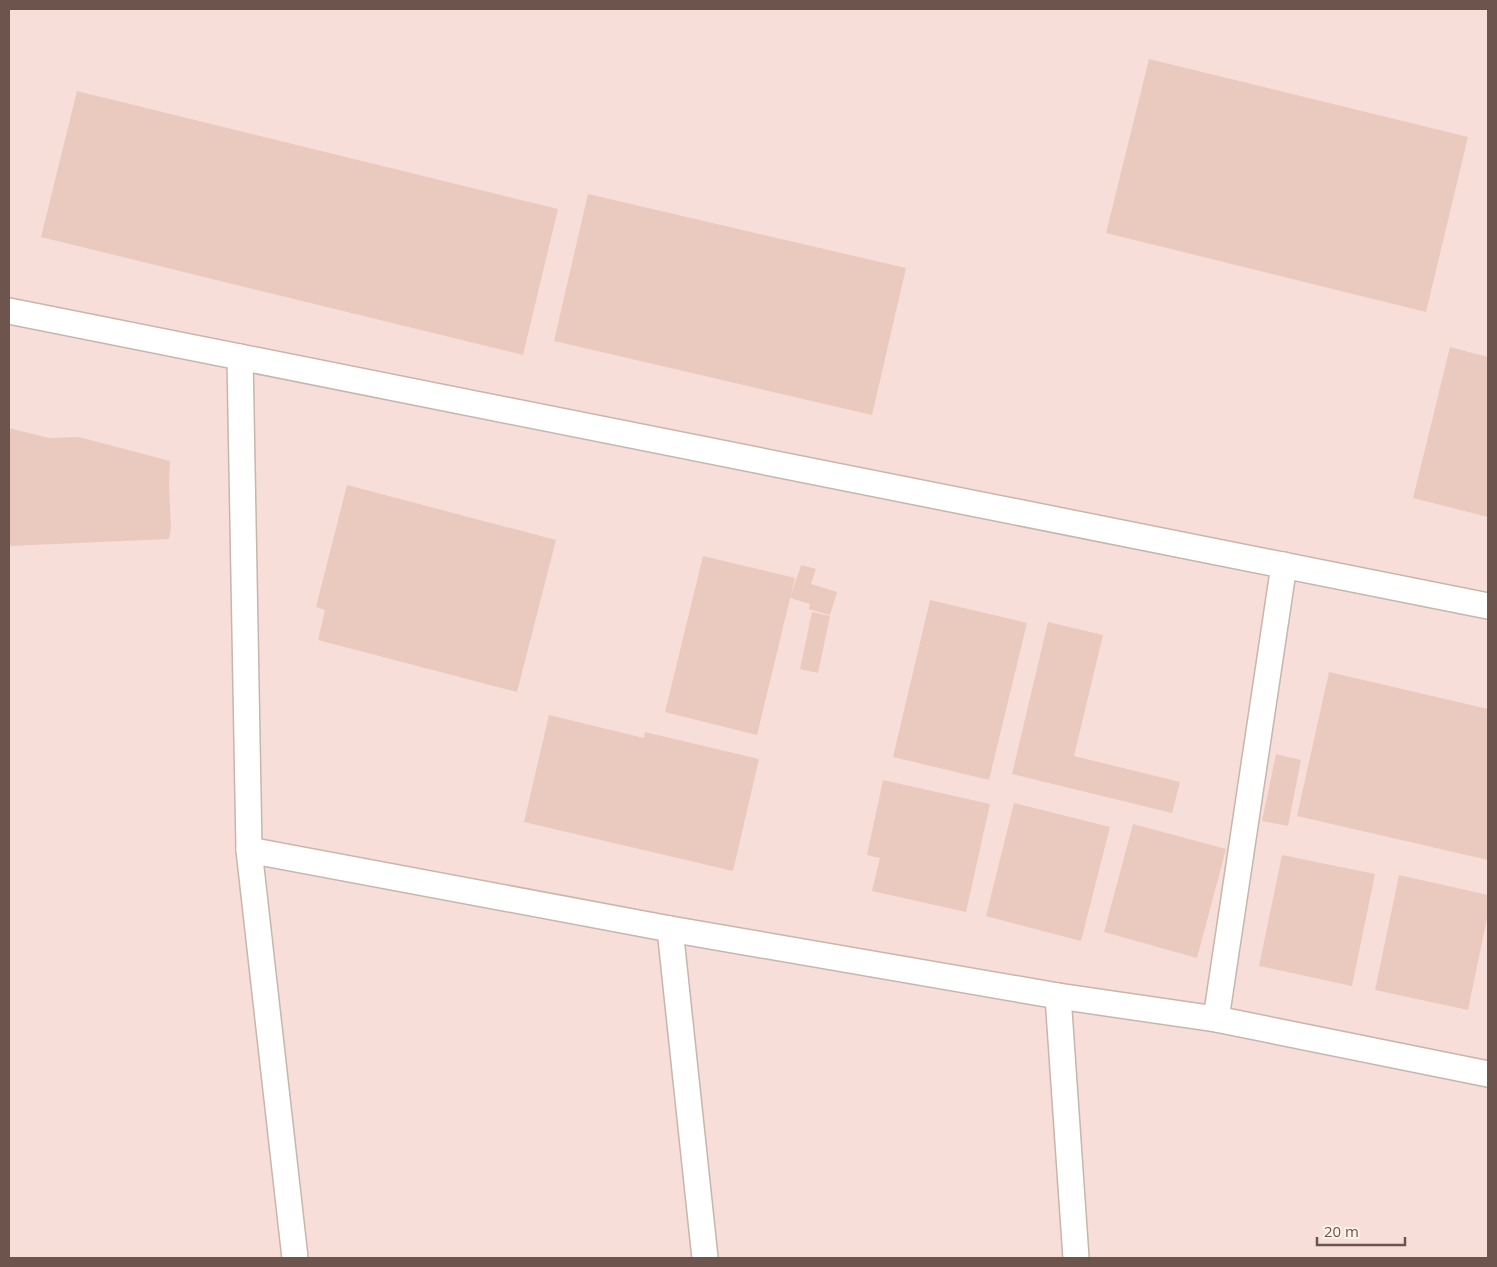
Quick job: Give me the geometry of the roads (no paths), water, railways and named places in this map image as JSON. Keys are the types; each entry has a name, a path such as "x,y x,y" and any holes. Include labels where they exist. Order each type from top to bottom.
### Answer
{"street":[{"path":"9,311 1488,606"},
{"path":"240,357 249,850 294,1258"},
{"path":"1216,1019 1284,565"},
{"path":"249,850 670,929 1058,996 1216,1019 1488,1074"},
{"path":"670,929 705,1258"},
{"path":"1058,996 1076,1258"}]}
